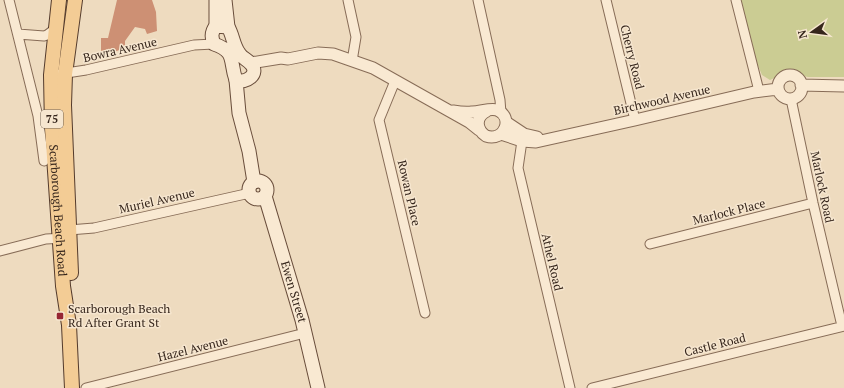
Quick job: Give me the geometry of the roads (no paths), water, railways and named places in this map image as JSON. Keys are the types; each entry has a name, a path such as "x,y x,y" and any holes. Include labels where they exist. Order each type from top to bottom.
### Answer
{"main road":[{"name":"Scarborough Beach Road","path":"59,0 55,30 58,74 64,105 66,235 72,286 69,325 72,388"},
{"name":"Scarborough Beach Road","path":"58,74 75,0"},
{"path":"216,0 217,32"},
{"path":"217,32 225,0"},
{"path":"217,32 232,34 234,44 251,72 244,82 236,80"},
{"name":"Ewen Street","path":"217,32 224,48 230,55 236,80 239,113 258,190 318,388"},
{"name":"Ewen Street","path":"251,72 244,94 258,190"},
{"name":"Ewen Street","path":"301,334 310,388"}],"street":[{"path":"9,0 38,116 44,161"},
{"path":"348,0 356,37 352,61"},
{"path":"478,0 505,129 501,134"},
{"name":"Cherry Road","path":"606,0 635,120"},
{"path":"736,0 759,91"},
{"path":"18,34 44,36 55,30"},
{"name":"Bowra Avenue","path":"194,45 217,32"},
{"name":"Bowra Avenue","path":"58,74 194,45 217,32"},
{"name":"Birchwood Avenue","path":"251,72 281,58 288,59 318,53 333,54 373,68 469,122 480,130 482,134 490,137 497,137 501,134 522,141 536,142 759,91 778,89"},
{"path":"789,76 796,77 801,85 801,91 798,96 791,99 785,98 781,95 778,89 779,83 783,78 789,76"},
{"name":"Rowan Place","path":"395,81 379,120 425,313"},
{"path":"801,85 844,86"},
{"path":"480,130 478,125 479,117 488,110 493,103 497,86"},
{"name":"Marlock Road","path":"791,99 813,203 843,326"},
{"name":"Birchwood Avenue","path":"446,109 462,112 497,110 503,118 524,134 553,138"},
{"name":"Athel Road","path":"522,141 518,168 570,388"},
{"name":"Muriel Avenue","path":"0,251 258,190"},
{"name":"Marlock Place","path":"650,244 813,203"},
{"name":"Castle Road","path":"593,388 843,326"},
{"name":"Hazel Avenue","path":"86,388 301,334"}],"place":[{"name":"Scarborough Beach Rd After Grant St","path":"60,316"}]}
